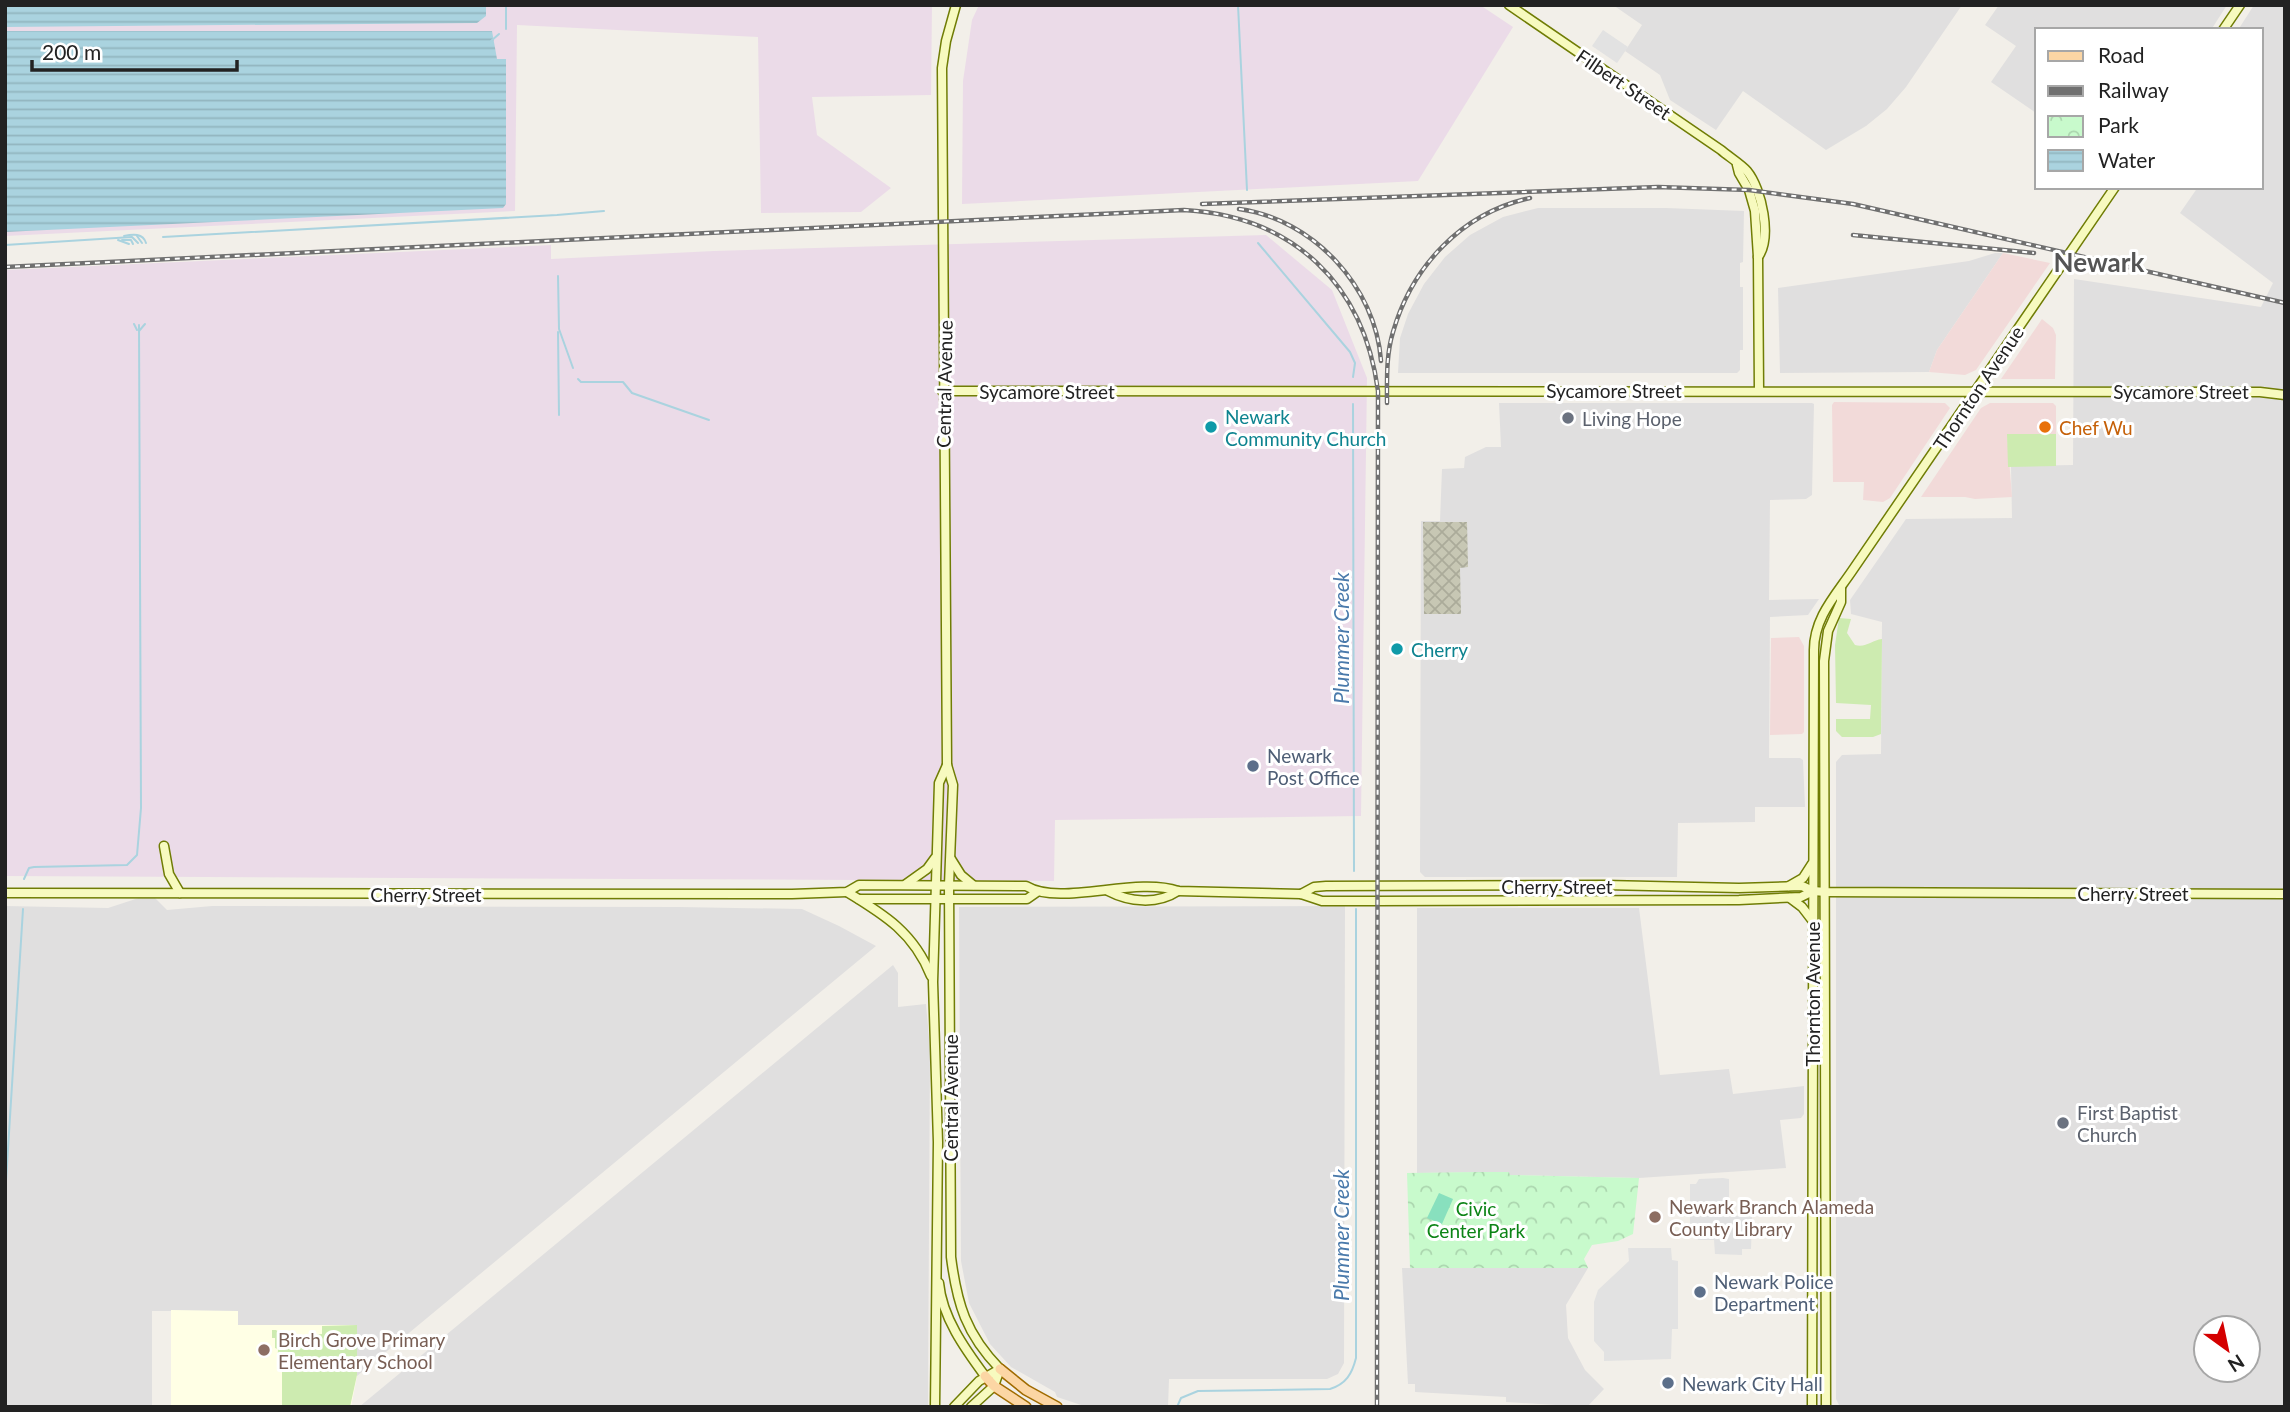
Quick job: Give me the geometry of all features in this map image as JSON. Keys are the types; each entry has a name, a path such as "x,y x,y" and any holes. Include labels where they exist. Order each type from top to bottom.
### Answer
{"main road":[{"path":"1000,1369 1013,1381 1057,1407"},
{"path":"985,1376 994,1386 1026,1407"}],"street":[{"name":"Central Avenue","path":"956,5 942,68 945,320 942,391 947,765 953,785 949,885 951,1257 956,1294 972,1336 1000,1369"},
{"name":"Filbert Street","path":"1510,5 1721,150 1737,165 1739,173 1753,190 1758,257 1759,391"},
{"path":"2224,28 2240,5"},
{"name":"Thornton Avenue","path":"1812,1407 1814,638 1826,608 2114,189"},
{"name":"Sycamore Street","path":"942,391 2260,391 2285,395"},
{"name":"Thornton Avenue","path":"1826,1407 1824,661 1828,631 1841,602 1841,588"},
{"name":"Central Avenue","path":"937,1254 934,898 939,783 947,765"},
{"path":"164,846 169,874 180,893"},
{"path":"906,885 928,869 937,856"},
{"path":"951,859 961,875 973,885"},
{"path":"1788,887 1803,878 1813,862"},
{"name":"Cherry Street","path":"5,893 687,894 847,892 859,885 935,884 1026,886 1037,892 1166,887 1178,891 1301,894 1322,901 1712,900 1790,898 1801,897 1814,891"},
{"name":"Cherry Street","path":"1301,894 1314,887 1326,886 1605,885 1712,888 1802,886 1826,892 2285,894"},
{"path":"1712,888 1712,900"},
{"name":"Cherry Street","path":"1108,891 1126,900 1166,899 1178,891"},
{"path":"847,892 900,927 914,942 926,962 933,982"},
{"name":"Cherry Street","path":"859,899 1027,899 1037,892"},
{"path":"1790,898 1802,907 1812,920"},
{"path":"937,1200 950,1199"},
{"path":"937,1254 940,1291 950,1319 963,1346 985,1376"},
{"path":"935,1407 934,1292 937,1254"},
{"path":"954,1407 985,1376 1000,1369"},
{"path":"971,1407 994,1386 1000,1369"}],"shaded area":[{"path":"5,5 932,5 931,95 812,97 817,135 891,188 861,212 761,213 758,37 517,25 515,211 5,236"},
{"path":"979,5 1480,5 1513,27 1418,181 962,204 963,81 972,20"},
{"path":"1613,5 1962,5 1906,87 1887,109 1866,126 1826,150 1743,91 1716,130 1670,100 1660,75 1625,51 1642,25"},
{"path":"1999,5 2227,5 2212,28 2035,28 2035,112 1991,82 2016,46 1985,25"},
{"path":"2254,5 2285,5 2285,1407 1840,1407 1836,1399 1836,762 1842,755 1881,754 1882,622 1851,614 1850,600 1906,519 2012,518 2011,466 2073,465 2074,279 2261,307 2273,283 2180,213 2197,189 2262,189 2262,28 2239,28"},
{"path":"1603,30 1628,47 1617,63 1592,46"},
{"path":"1538,208 1744,211 1743,262 1740,263 1740,287 1743,287 1743,350 1740,350 1740,370 1737,373 1398,373 1400,338 1408,314 1424,284 1445,257 1470,235 1503,217"},
{"path":"1266,235 1332,290 1367,378 1361,816 1055,820 1054,881 5,876 5,270 551,245 551,259 714,251"},
{"path":"2003,253 1937,350 1929,372 1780,373 1778,288 1969,261"},
{"path":"2003,253 2050,263 1976,370 1965,375 1929,372 1937,350"},
{"path":"2042,319 2053,328 2056,335 2055,379 2001,379"},
{"path":"1834,402 1945,403 1950,408 1890,498 1883,502 1863,500 1864,482 1833,482"},
{"path":"1499,403 1814,404 1812,495 1806,499 1770,500 1769,600 1819,599 1808,615 1770,617 1769,758 1803,760 1805,807 1755,807 1755,822 1678,823 1677,877 1425,877 1420,872 1421,521 1440,521 1442,469 1464,468 1465,457 1486,447 1501,447"},
{"path":"1990,403 2053,403 2056,406 2056,434 2007,434 2012,497 1921,497 1981,408"},
{"path":"1423,522 1467,522 1468,567 1460,568 1461,614 1424,614"},
{"path":"1799,637 1804,646 1804,732 1770,735 1771,638"},
{"path":"151,894 167,910 212,906 802,909 876,946 357,1376 357,1325 238,1325 238,1311 152,1311 152,1407 5,1407 5,906 108,908"},
{"path":"1345,906 1344,1363 1338,1374 1327,1379 1169,1379 1168,1407 1100,1407 1081,1405 1057,1397 1055,1392 1011,1367 990,1344 969,1303 961,1261 959,907"},
{"path":"1417,908 1639,908 1660,1075 1729,1069 1733,1094 1804,1086 1804,1114 1801,1118 1780,1120 1786,1168 1639,1178 1510,1175 1509,1172 1417,1173"},
{"path":"893,965 898,973 898,1007 926,1004 930,1049 928,1407 359,1407"},
{"path":"1699,1179 1729,1179 1729,1215 1752,1217 1751,1249 1742,1249 1742,1255 1715,1254 1714,1240 1690,1237 1690,1184 1696,1184"},
{"path":"1628,1248 1671,1248 1672,1260 1678,1261 1678,1329 1672,1329 1671,1359 1604,1361 1604,1352 1594,1341 1594,1302 1598,1290 1629,1261"},
{"path":"1402,1268 1588,1268 1566,1305 1568,1338 1585,1370 1604,1389 1587,1407 1506,1402 1506,1397 1415,1392 1415,1384 1408,1384"},
{"name":"Birch Grove Primary Elementary School","path":"171,1310 238,1311 238,1325 357,1325 357,1376 351,1407 171,1407"}],"green space":[{"path":"2007,434 2056,434 2056,466 2008,467"},
{"path":"1839,618 1851,619 1847,633 1855,645 1882,639 1881,734 1873,737 1842,737 1836,731 1836,719 1870,719 1871,705 1836,703 1835,645"},
{"name":"Civic Center Park","path":"1509,1172 1510,1175 1639,1178 1633,1234 1618,1241 1592,1245 1584,1259 1588,1268 1410,1268 1407,1173"},
{"path":"1439,1193 1453,1199 1442,1224 1427,1218"},
{"path":"357,1325 357,1375 350,1407 282,1407 282,1371 277,1370 278,1349 275,1348 272,1330 284,1337 322,1334 322,1326"}],"water":[{"path":"5,5 486,5 486,16 477,23 5,27"},
{"path":"5,31 492,31 497,59 506,59 506,204 503,208 5,232"}],"waterway":[{"path":"506,5 506,29"},
{"name":"Plummer Creek","path":"1238,5 1247,190"},
{"path":"491,41 499,34"},
{"path":"163,237 604,211"},
{"path":"124,236 140,236 146,243"},
{"path":"137,236 142,243"},
{"path":"5,245 132,237 138,243"},
{"path":"118,240 129,244"},
{"path":"122,240 131,240 133,244"},
{"name":"Plummer Creek","path":"1258,243 1350,352 1355,363 1353,377"},
{"path":"558,276 559,329 573,368"},
{"path":"134,324 137,330"},
{"path":"139,331 145,324"},
{"path":"24,879 29,868 127,865 137,855 141,808 139,325"},
{"path":"558,332 559,415"},
{"path":"578,379 581,382 623,382 632,393 709,420"},
{"name":"Plummer Creek","path":"1353,404 1354,871"},
{"path":"5,1197 23,909"},
{"name":"Plummer Creek","path":"1177,1407 1181,1398 1198,1391 1330,1389 1344,1381 1354,1364 1356,909"}],"railway":[{"path":"1202,204 1658,187 1749,190 1853,204 2285,303"},
{"path":"1387,403 1391,341 1413,285 1443,246 1462,230 1505,205 1530,198"},
{"path":"1239,209 1266,215 1292,227 1315,242 1336,261 1367,307 1381,361"},
{"path":"5,267 1184,210 1223,215 1258,226 1290,242 1317,263 1339,288 1357,318 1370,353 1378,391 1377,1407"},
{"path":"1853,235 2034,253"}],"place":[{"name":"Living Hope","path":"1568,418"},
{"name":"Newark Community Church","path":"1211,427"},
{"name":"Chef Wu","path":"2045,427"},
{"name":"Cherry","path":"1397,649"},
{"name":"Newark Post Office","path":"1253,766"},
{"name":"First Baptist Church","path":"2063,1123"},
{"name":"Newark Branch Alameda County Library","path":"1655,1217"},
{"name":"Newark Police Department","path":"1700,1292"},
{"name":"Birch Grove Primary Elementary School","path":"264,1350"},
{"name":"Newark City Hall","path":"1668,1383"}],"district":[{"name":"Newark","path":"2099,262"}]}
